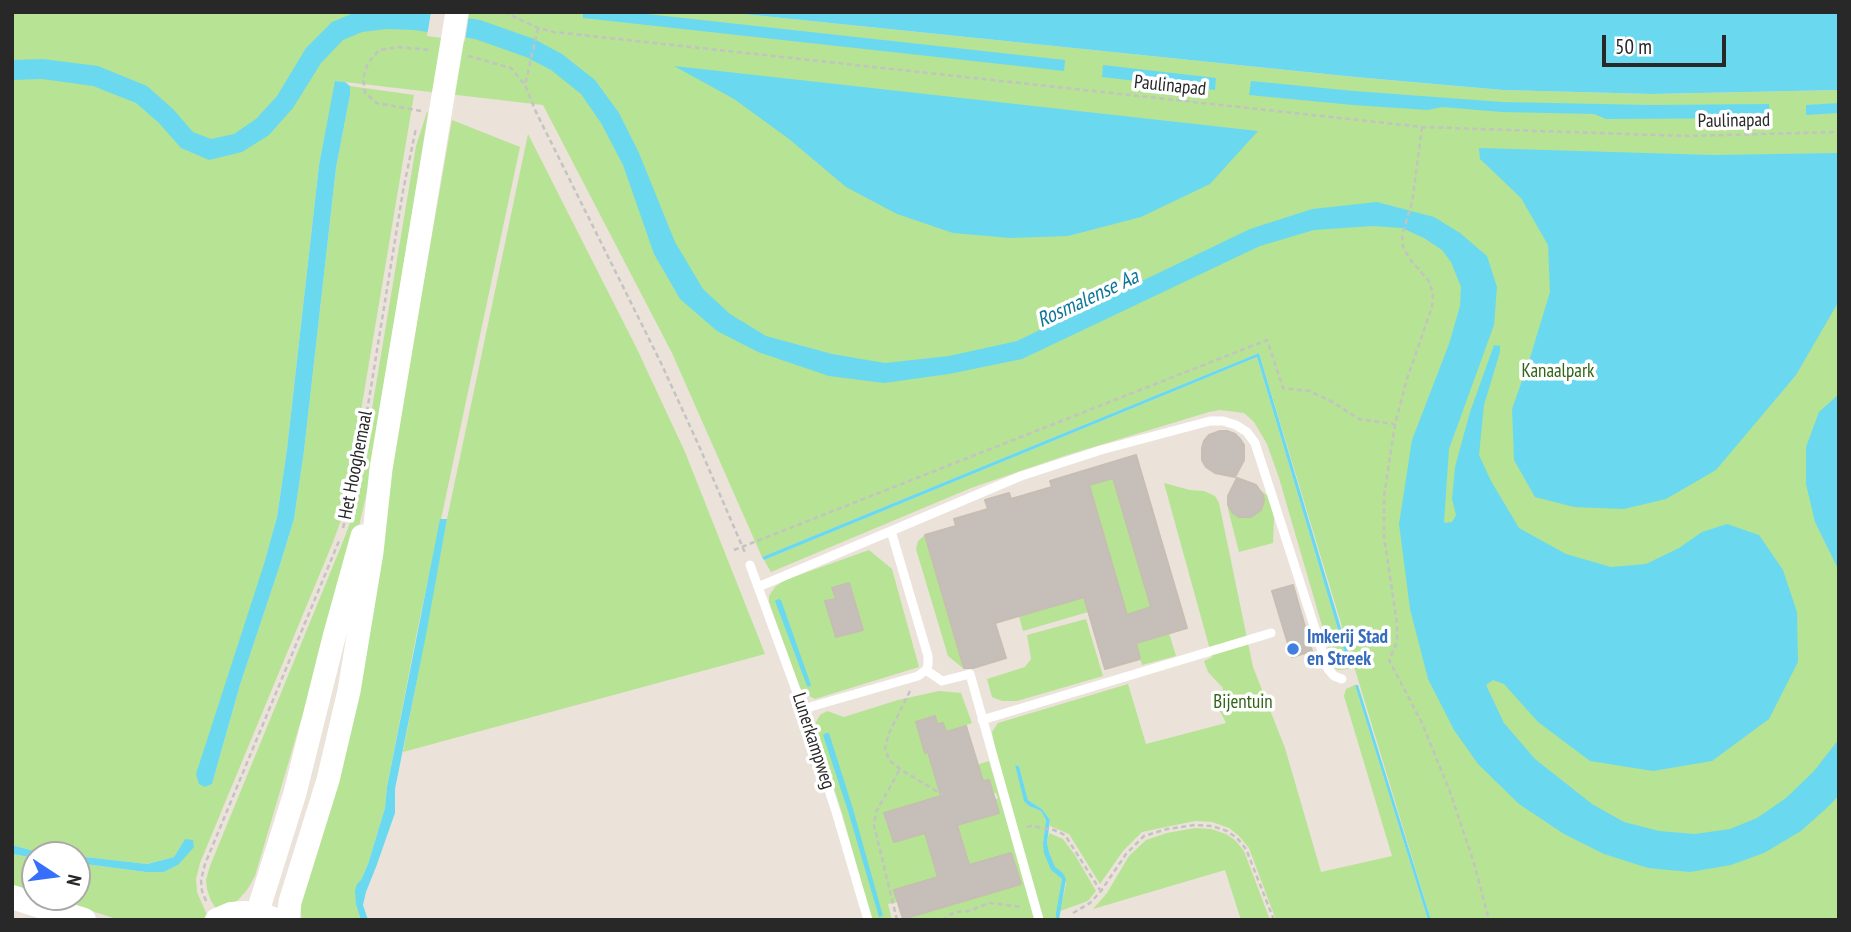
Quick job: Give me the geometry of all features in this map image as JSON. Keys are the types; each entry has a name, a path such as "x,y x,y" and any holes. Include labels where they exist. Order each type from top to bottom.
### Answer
{"main road":[{"path":"12,897 84,920"}],"street":[{"name":"Het Hooghemaal","path":"250,916 290,902 328,780 349,691 372,552 381,469 457,12"},
{"name":"Het Hooghemaal","path":"250,916 281,869 278,845 295,793 340,611 381,469"}],"lane":[{"path":"758,587 1021,477 1101,450 1210,421 1223,421 1247,432 1255,443 1328,669 1334,676 1342,679"},
{"path":"891,531 928,656 929,661 922,673"},
{"name":"Lunerkampweg","path":"750,565 803,709 867,920"},
{"path":"982,720 1271,633"},
{"path":"803,709 922,673 942,681 970,674 1039,920"}],"path":[{"name":"Paulinapad","path":"505,12 538,28 627,41 1422,127 1686,136 1839,132"},
{"path":"538,28 525,85 661,363 750,565"},
{"path":"377,103 421,111"},
{"name":"Het Hooghemaal","path":"250,916 202,891 201,880 205,864 348,514 403,191 418,123"},
{"path":"1422,127 1412,203 1402,235 1403,246 1409,258 1428,280 1433,293 1432,307 1407,379 1395,424 1384,497 1384,537 1397,623 1397,642 1390,660 1422,723 1450,792 1474,863 1489,920"},
{"path":"734,550 1266,340 1283,388 1309,391 1359,419 1395,424"},
{"path":"922,673 889,733 885,748 889,760 900,769 943,795"},
{"path":"897,920 874,825 876,812 900,769"},
{"path":"1073,912 1090,903 1126,854 1143,836 1195,825 1212,826 1237,838 1246,849 1273,920"},
{"path":"1013,830 1031,826 1065,835 1101,891"},
{"path":"942,920 955,912 969,911 989,903 1036,909"}],"green space":[{"name":"Kanaalpark","path":"12,12 724,12 1503,90 1652,94 1839,90 1839,920 1431,920 1259,353 762,557 672,353 543,105 336,81 319,165 277,517 205,787 212,784 240,685 294,519 336,168 350,86 414,95 344,512 200,863 196,879 197,892 207,915 201,920 120,920 91,911 91,865 164,872 178,865 185,839 174,857 146,864 91,858 91,841 21,841 21,847 12,845"},
{"path":"427,112 368,487 354,548 320,672 301,720 255,876 238,900 217,910 207,889 206,880 210,866 353,515 416,146"},
{"path":"452,120 520,147 417,632 385,808 361,880 356,905 361,920 302,920 300,906 392,465"},
{"path":"528,134 636,347 685,452 765,654 403,752 447,519"},
{"path":"1257,357 1348,669 1338,670 1334,667 1267,444 1254,422 1244,413 1220,410 1209,412 1067,455 971,488 771,572 764,560"},
{"path":"1113,478 1159,635 1169,633 1176,656 1142,665 1089,485"},
{"name":"Bijentuin","path":"1164,483 1204,491 1215,496 1219,503 1253,667 1285,748 1321,872 1392,856 1344,696 1346,689 1355,685 1428,920 1276,920 1249,848 1229,828 1212,822 1195,821 1142,832 1123,851 1100,884 1069,834 1050,826 1050,820 1042,809 1028,800 1019,766 1015,765 1029,806 1041,811 1046,820 1043,843 1051,870 1062,879 1056,920 1044,920 996,754 992,732 998,723 1128,684 1146,744 1226,723 1219,709 1223,688 1208,672 1204,661 1212,657"},
{"path":"1244,484 1259,489 1269,497 1274,518 1273,543 1239,552 1228,509 1228,498"},
{"path":"1054,495 1088,612 1023,631 1019,616"},
{"path":"925,535 964,669 948,656 916,549 918,541"},
{"path":"869,550 892,569 919,667 815,699 800,688 769,596 775,587 785,580"},
{"path":"1086,619 1103,676 1017,701 1002,701 992,697 987,679 1025,667 1031,659 1027,635"},
{"path":"939,691 961,693 972,723 946,732 943,723 937,724 935,717 928,752 938,786 954,782 943,808 935,798 884,813 887,825 925,833 938,877 894,890 898,902 888,904 892,920 872,920 814,726 820,715 827,711 844,717 898,700"},
{"path":"989,761 1035,920 903,920 1020,884 1011,853 969,865 957,825 999,813 995,800 998,798 996,793 993,793 989,780 962,787 957,771"},
{"path":"1195,828 1226,834 1244,851 1270,920 1241,920 1225,870 1093,909 1107,893 1129,856 1146,840"},
{"path":"1049,833 1063,839 1096,891 1088,901 1060,911 1066,884 1063,873 1055,868 1049,852"},
{"path":"12,854 21,856 21,889 12,887"}],"water":[{"path":"356,12 428,12 480,20 534,39 562,54 595,80 619,113 639,153 675,242 703,289 730,314 766,336 832,354 885,363 949,356 1017,341 1250,229 1312,209 1377,202 1434,217 1460,233 1487,256 1497,287 1494,325 1449,449 1444,523 1452,522 1456,515 1452,499 1455,467 1470,412 1494,345 1500,346 1484,405 1479,455 1519,528 1566,554 1611,567 1646,564 1679,548 1702,532 1727,524 1759,535 1783,570 1797,612 1798,662 1769,719 1712,761 1653,771 1590,761 1538,722 1504,684 1493,680 1486,685 1504,723 1535,759 1592,804 1624,822 1659,831 1695,834 1730,829 1757,818 1786,798 1814,771 1839,739 1839,795 1801,831 1764,853 1731,865 1690,872 1648,868 1604,854 1564,834 1519,804 1478,764 1454,730 1428,679 1410,609 1399,524 1412,440 1449,344 1460,306 1461,287 1451,262 1442,250 1402,228 1373,226 1314,230 1260,246 1022,359 949,374 884,383 829,376 758,352 717,331 680,299 654,254 623,165 601,123 581,94 551,70 526,57 475,39 387,29 362,32 343,40 321,63 293,108 269,135 242,152 209,160 181,148 159,123 136,103 93,86 42,79 12,80 12,60 43,59 98,66 147,86 173,109 193,132 211,139 234,134 256,119 277,96 306,48 332,22"},
{"path":"583,12 629,12 1065,60 1064,71 583,18"},
{"path":"724,12 1839,12 1839,90 1652,94 1503,90"},
{"path":"1103,65 1216,78 1215,90 1102,77"},
{"path":"674,66 1258,131 1210,184 1141,217 1068,236 1010,238 953,233 897,214 846,187 789,139 734,99"},
{"path":"335,81 345,82 350,86 350,95 336,168 294,519 240,685 212,784 205,787 199,784 196,774 277,517 319,165"},
{"path":"1251,81 1502,102 1769,104 1770,118 1606,119 1594,114 1502,112 1442,107 1428,110 1353,105 1249,95"},
{"path":"1839,103 1839,113 1806,115 1806,105"},
{"path":"1479,148 1713,155 1839,153 1839,301 1796,375 1716,470 1666,499 1624,509 1574,507 1535,497 1514,460 1512,409 1550,292 1548,245 1521,198 1480,159"},
{"path":"1259,353 1352,665 1349,667 1257,357 764,560 762,557"},
{"path":"1839,394 1839,571 1815,522 1806,484 1806,447 1819,412"},
{"path":"440,519 447,519 395,789 395,813 366,892 363,905 368,920 361,920 355,891 368,864 385,808"},
{"path":"781,600 811,685 809,687 775,601"},
{"path":"1355,685 1358,685 1431,920 1428,920"},
{"path":"829,733 853,809 883,916 879,917 823,735"},
{"path":"1015,765 1019,766 1028,800 1042,809 1050,820 1047,843 1049,852 1055,867 1066,879 1059,920 1056,920 1056,913 1062,879 1051,870 1044,853 1046,820 1041,811 1024,801"},
{"path":"185,839 193,840 194,847 178,865 164,872 91,865 91,858 147,864 174,857"},
{"path":"12,845 21,847 21,856 12,854"}],"pier":[{"path":"431,12 469,14 465,41 427,36"}],"building":[{"path":"1220,431 1235,434 1244,445 1244,460 1235,477 1215,473 1206,467 1202,460 1204,441 1209,435"},
{"path":"1136,455 1187,628 1136,643 1140,659 1105,669 1084,597 995,623 1006,658 964,668 925,535 956,526 954,519 988,509 985,500 1009,493 1011,499 1052,487 1050,481","holes":["1113,478 1151,607 1127,615 1089,485"]},
{"path":"1237,478 1256,485 1263,495 1261,510 1251,517 1239,517 1228,505 1228,496"},
{"path":"849,583 863,630 836,637 825,601 836,599 832,588"},
{"path":"1293,585 1312,651 1292,657 1272,591"},
{"path":"935,716 937,724 943,723 946,732 966,726 983,781 989,780 999,813 957,825 969,865 1011,853 1021,884 903,919 894,890 938,877 925,833 894,842 884,813 941,796 916,722"}],"place":[{"name":"Imkerij Stad en Streek","path":"1293,649"}],"water label":[{"name":"Rosmalense Aa","path":"1088,299"}]}
